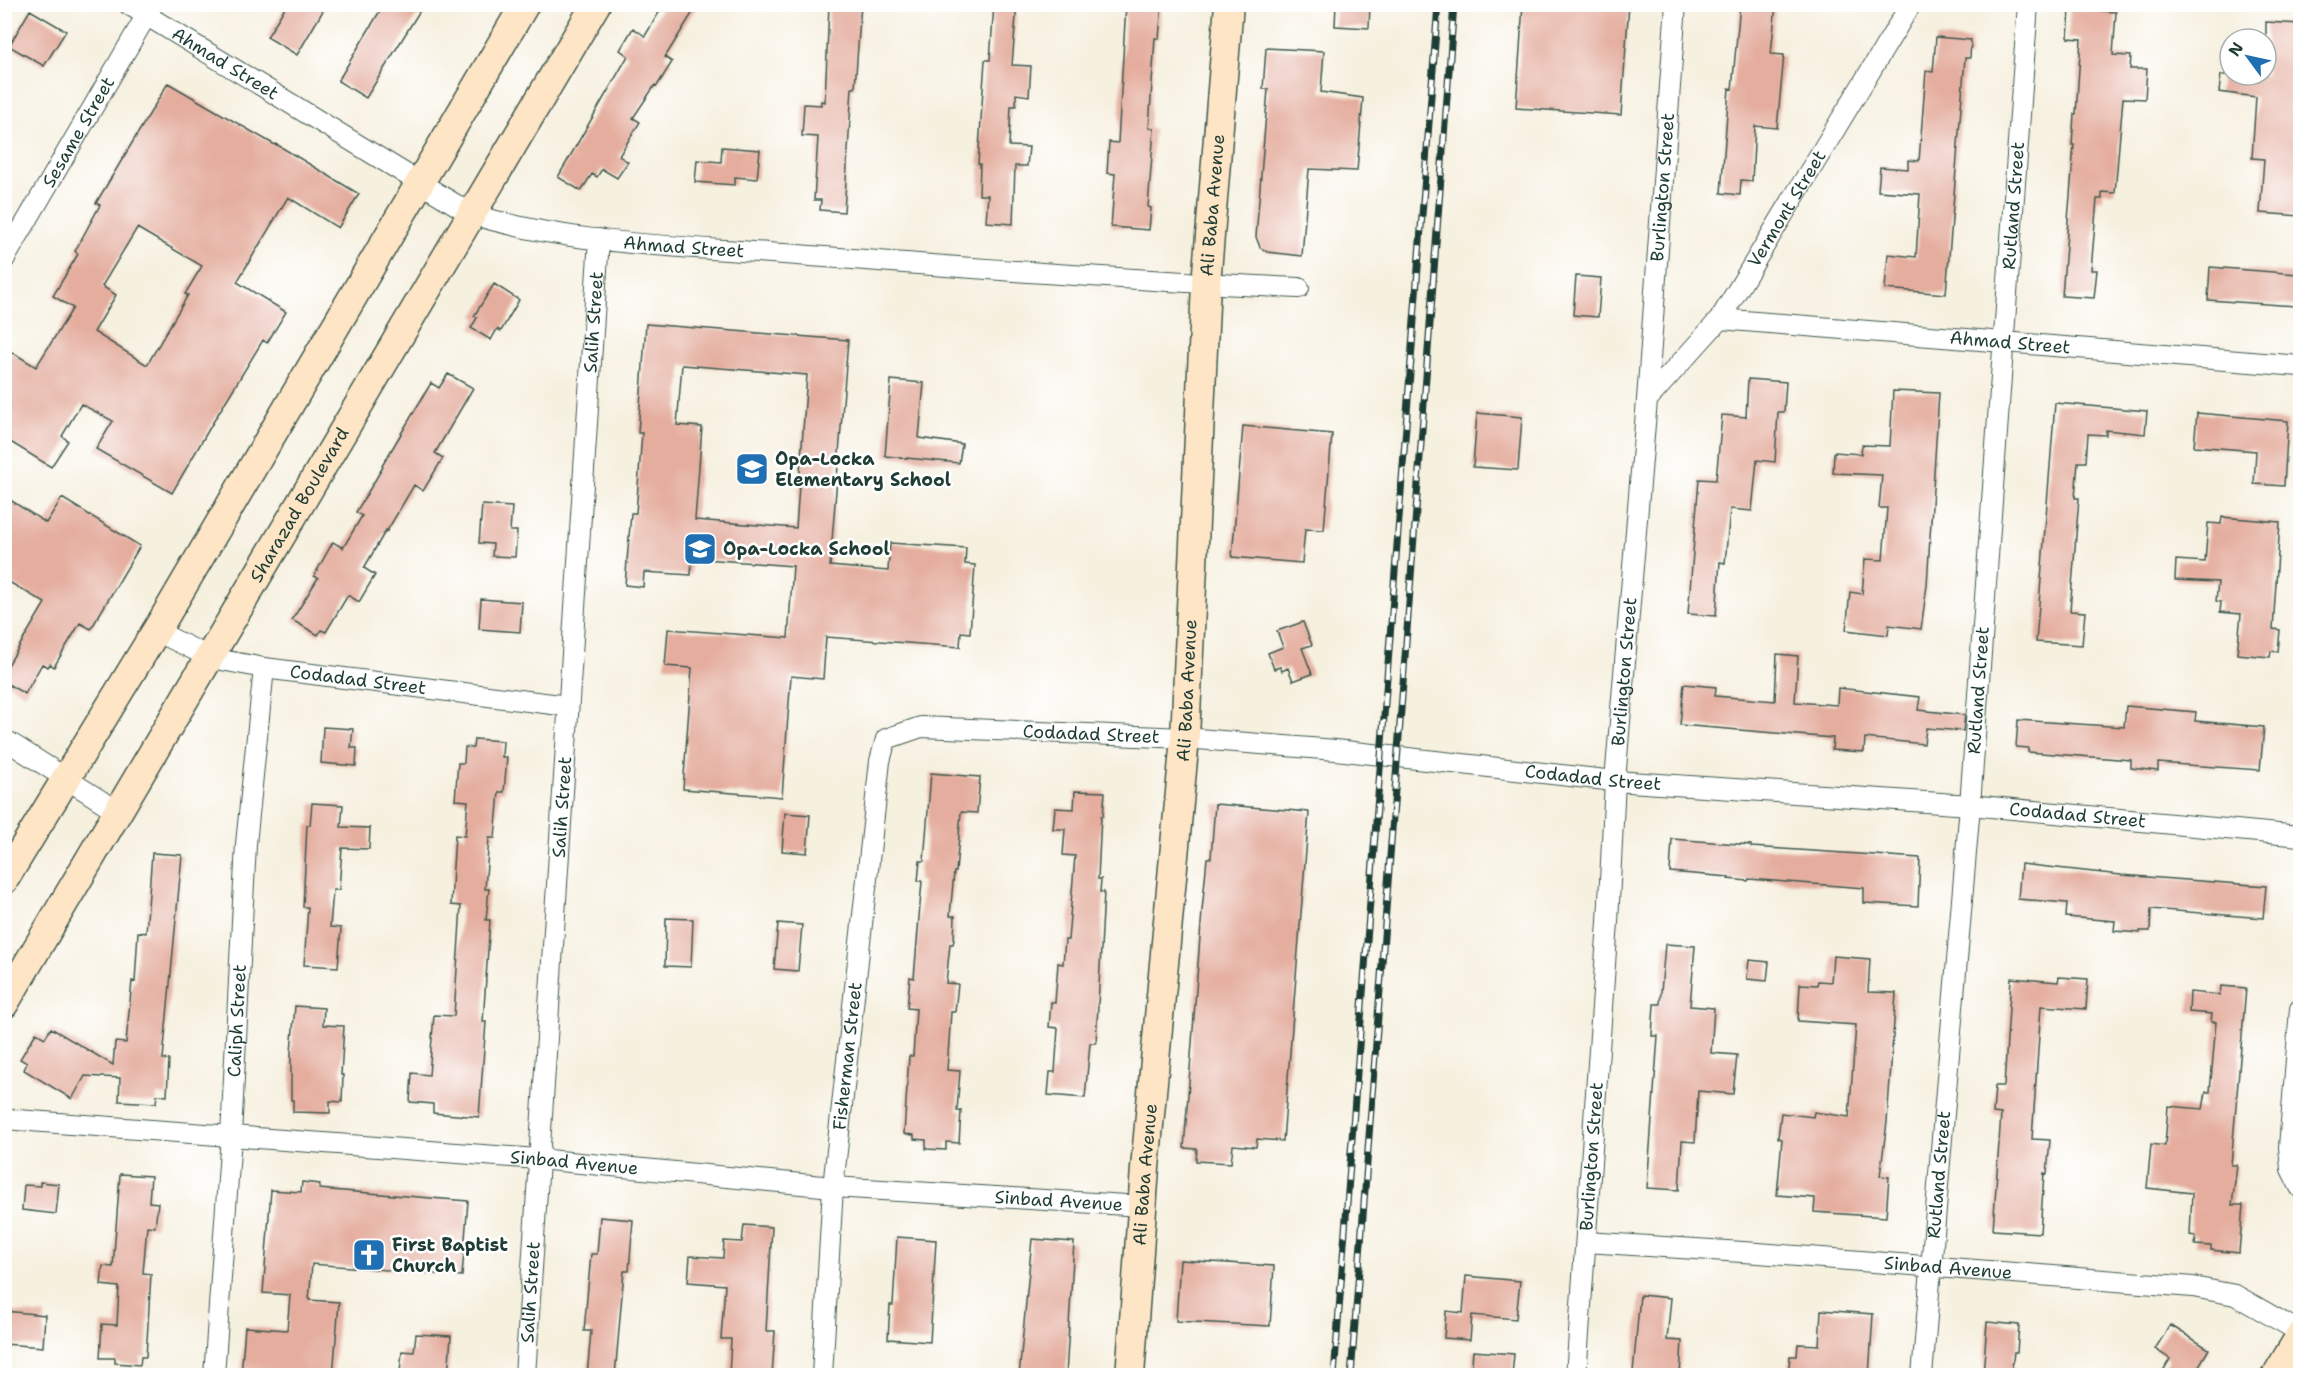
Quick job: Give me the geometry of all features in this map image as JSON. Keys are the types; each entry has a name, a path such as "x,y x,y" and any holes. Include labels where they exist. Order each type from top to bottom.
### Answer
{"street":[{"name":"Ahmad Street","path":"128,4 150,10 471,214 508,225 599,239 1206,284 1299,288"},
{"path":"4,880 156,631 525,4"},
{"name":"Sharazad Boulevard","path":"4,1004 117,811 211,658 596,4"},
{"name":"Ali Baba Avenue","path":"1130,1376 1142,1206 1185,738 1206,284 1229,4"},
{"name":"Burlington Street","path":"1576,1376 1616,782 1676,4"},
{"name":"Vermont Street","path":"1647,400 1720,319 1911,4"},
{"name":"Rutland Street","path":"1923,1376 1970,804 2028,4"},
{"name":"Sesame Street","path":"4,260 150,10"},
{"name":"Salih Street","path":"525,1376 599,239"},
{"name":"Ahmad Street","path":"1720,319 2301,366"},
{"name":"Codadad Street","path":"156,631 211,658 264,668 568,706"},
{"name":"Caliph Street","path":"214,1376 231,1136 246,844 264,668"},
{"name":"Codadad Street","path":"886,739 921,727 1185,738 1336,750 1616,782 1970,804 2301,836"},
{"path":"4,739 117,811"},
{"name":"Fisherman Street","path":"822,1376 832,1186 880,761 886,739"},
{"path":"2301,1009 2289,1147 2291,1169 2301,1187"},
{"name":"Sinbad Avenue","path":"4,1119 538,1159 832,1186 1142,1206"},
{"name":"Sinbad Avenue","path":"1586,1242 2207,1288 2235,1295 2301,1334"},
{"path":"2288,1369 2301,1334"}],"building":[{"path":"287,4 327,4 297,55 267,37"},
{"path":"384,4 424,4 366,98 338,81"},
{"path":"664,4 698,4 665,57 672,62 633,118 640,122 619,156 628,162 617,178 602,169 597,177 592,174 581,191 558,177 628,56 620,50 633,28 645,36"},
{"path":"829,4 861,4 855,88 852,88 844,212 820,210 821,200 814,200 818,137 802,136 804,104 821,105 821,101 825,102"},
{"path":"994,4 1017,4 1012,65 1031,66 1029,96 1016,94 1016,106 1011,106 1009,146 1029,147 1027,166 1015,166 1013,224 986,222 988,195 979,195 980,164 978,164 985,60 990,60"},
{"path":"1126,4 1162,4 1159,38 1155,38 1149,128 1154,129 1148,207 1151,208 1149,230 1111,227 1115,174 1107,173 1109,142 1118,143"},
{"path":"1336,4 1370,4 1369,28 1335,26"},
{"path":"1523,4 1629,4 1621,115 1516,108"},
{"path":"1740,4 1776,4 1771,54 1784,55 1777,128 1755,126 1752,181 1741,180 1740,195 1721,193 1729,88 1732,89"},
{"path":"2070,9 2116,12 2113,55 2131,56 2130,69 2147,69 2145,99 2123,98 2115,193 2102,192 2102,199 2097,199 2091,270 2097,270 2094,298 2062,296 2081,39 2068,38"},
{"path":"30,10 66,31 44,66 9,46"},
{"path":"2266,22 2301,24 2301,216 2260,213 2264,159 2252,158 2256,97 2219,92 2220,87 2278,87 2278,27 2266,27"},
{"path":"1936,37 1971,40 1970,58 1965,58 1946,294 1885,289 1888,254 1916,257 1920,194 1878,191 1880,167 1908,169 1908,160 1919,161 1926,71 1933,72"},
{"path":"1266,48 1324,51 1321,92 1363,98 1357,171 1309,169 1302,256 1267,252 1260,247 1256,237 1268,89 1263,89"},
{"path":"168,83 359,194 338,228 288,197 237,282 286,312 267,343 263,340 172,493 96,449 113,421 81,404 62,436 68,441 51,467 4,438 4,364 12,352 36,367 73,308 53,296 78,254 75,251 100,205 96,203","holes":["137,228 202,266 185,294 188,295 147,365 94,332 116,295 102,286"]},
{"path":"722,147 760,150 757,179 735,177 735,185 695,182 697,160 721,162"},
{"path":"2210,267 2298,274 2296,306 2208,300"},
{"path":"1576,276 1601,278 1598,317 1573,315"},
{"path":"494,284 519,300 501,331 497,329 491,340 471,328 477,318 474,316"},
{"path":"646,324 848,340 830,566 888,571 890,543 966,548 965,564 975,565 970,633 961,632 960,647 826,637 823,679 791,676 782,797 683,789 692,668 665,666 668,629 788,638 793,566 692,558 691,575 644,572 643,587 625,585 631,513 636,513 642,433 638,433","holes":["682,365 807,375 796,528 695,520 702,427 677,425"]},
{"path":"448,374 473,388 435,453 443,458 423,491 414,485 386,530 364,568 375,575 359,602 348,595 326,632 321,630 318,635 292,620 318,578 314,576 333,542 343,548 362,516 356,512 431,383 439,388"},
{"path":"1748,379 1786,382 1784,412 1778,412 1775,462 1757,460 1752,511 1730,509 1725,563 1720,562 1716,616 1688,614 1699,479 1716,480 1722,415 1746,417"},
{"path":"891,380 924,383 919,438 962,444 959,463 885,456"},
{"path":"1893,391 1939,393 1927,585 1921,629 1889,625 1888,635 1846,630 1850,592 1862,594 1865,559 1883,560 1887,508 1879,508 1882,475 1833,473 1834,452 1861,454 1862,445 1890,446"},
{"path":"2055,403 2147,411 2145,434 2106,430 2106,435 2088,434 2086,462 2078,462 2075,498 2079,498 2070,611 2085,612 2082,645 2036,642"},
{"path":"1477,413 1522,417 1518,470 1473,467"},
{"path":"2197,413 2288,421 2284,486 2254,484 2256,451 2194,446"},
{"path":"1243,426 1332,434 1324,530 1305,529 1302,563 1232,557"},
{"path":"4,496 46,523 62,498 140,546 91,629 80,623 54,667 50,664 48,667 42,664 25,694 4,682 4,672 45,603 4,579"},
{"path":"482,505 512,507 510,531 517,531 515,557 492,556 493,544 479,543"},
{"path":"2222,517 2280,522 2273,629 2280,630 2278,652 2271,651 2270,657 2237,654 2241,614 2220,612 2221,602 2216,601 2218,582 2175,580 2176,560 2205,562 2208,523 2221,524"},
{"path":"481,599 522,602 520,632 479,629"},
{"path":"1303,622 1312,645 1302,648 1312,674 1293,681 1288,668 1282,671 1280,667 1274,669 1268,653 1283,647 1277,631"},
{"path":"1777,654 1798,656 1795,702 1837,705 1838,688 1920,697 1918,710 1965,715 1963,731 1926,728 1924,744 1865,738 1864,752 1832,750 1833,738 1680,725 1684,684 1716,687 1715,696 1775,701"},
{"path":"2126,706 2196,712 2195,721 2264,727 2260,770 2158,763 2158,771 2131,768 2131,760 2028,752 2028,748 2016,747 2018,720 2124,727"},
{"path":"323,727 353,729 351,748 357,748 356,766 321,763"},
{"path":"474,739 503,741 502,757 507,757 504,792 499,792 495,838 489,838 485,889 489,889 486,920 490,920 479,1117 433,1113 433,1104 410,1102 412,1073 429,1075 434,1015 454,1016 461,906 451,905 455,835 465,836 468,801 455,800 458,763 464,763 465,747 473,748"},
{"path":"931,773 980,777 977,813 961,812 956,872 954,872 950,916 955,916 954,940 953,944 950,944 946,983 958,984 955,1012 951,1012 947,1070 960,1071 957,1111 961,1111 959,1143 946,1142 946,1150 926,1149 926,1140 914,1139 914,1135 904,1134 909,1056 913,1056 916,1009 907,1008 910,977 914,978 922,881 918,881 920,861 924,861"},
{"path":"1075,791 1105,792 1103,816 1101,816 1098,879 1101,879 1100,892 1104,892 1096,1043 1090,1043 1085,1098 1048,1095 1050,1072 1055,1072 1058,1028 1049,1027 1051,1002 1055,1003 1058,963 1063,964 1065,940 1068,940 1075,856 1063,855 1065,829 1053,829 1055,808 1074,809"},
{"path":"312,803 343,805 341,827 370,828 369,849 342,848 339,890 333,890 330,927 341,928 338,967 304,965 308,907 303,907 307,825 310,825"},
{"path":"1215,804 1309,812 1283,1141 1257,1139 1256,1147 1233,1145 1231,1163 1196,1161 1197,1149 1184,1148 1202,911 1207,858 1211,858"},
{"path":"785,813 810,815 807,853 782,851"},
{"path":"1672,839 1751,845 1751,847 1920,858 1918,906 1864,903 1864,888 1749,879 1748,881 1670,872"},
{"path":"152,853 182,855 163,1059 169,1060 167,1096 157,1095 156,1103 119,1101 120,1078 85,1076 72,1099 24,1070 27,1063 20,1059 36,1033 45,1038 51,1028 113,1065 115,1042 126,1043 132,981 135,982 138,932 146,933"},
{"path":"2021,864 2121,875 2266,886 2263,918 2151,909 2150,931 2140,931 2140,933 2114,931 2115,921 2066,917 2067,903 2018,899"},
{"path":"666,918 693,919 691,967 665,966"},
{"path":"778,923 802,925 798,971 774,969"},
{"path":"1665,944 1695,946 1690,1006 1714,1008 1711,1053 1737,1055 1733,1094 1698,1091 1695,1142 1682,1141 1679,1190 1647,1188 1658,1036 1652,1036 1654,1004 1660,1004"},
{"path":"1833,956 1870,959 1868,992 1896,993 1887,1122 1880,1176 1889,1177 1886,1217 1814,1212 1815,1198 1777,1195 1782,1139 1778,1138 1781,1113 1813,1117 1814,1112 1849,1117 1856,1025 1798,1021 1800,984 1817,985 1818,981 1831,982"},
{"path":"1749,960 1769,962 1767,981 1747,979"},
{"path":"2059,977 2088,979 2086,1009 2041,1006 2032,1139 2050,1140 2047,1174 2044,1173 2040,1233 1993,1230 2001,1114 1993,1113 1995,1086 2004,1086 2011,978 2058,982"},
{"path":"2221,986 2246,988 2231,1165 2237,1165 2232,1205 2243,1205 2239,1253 2211,1250 2211,1246 2195,1245 2196,1236 2190,1235 2192,1193 2147,1188 2151,1144 2165,1146 2168,1106 2203,1109 2206,1092 2210,1092 2216,1022 2211,1022 2212,1014 2189,1012 2190,992 2220,995"},
{"path":"295,1006 324,1008 323,1025 344,1026 342,1102 330,1101 330,1113 293,1112 291,1052"},
{"path":"120,1174 151,1176 149,1202 158,1203 155,1227 147,1226 143,1273 151,1274 146,1357 141,1357 140,1365 115,1363 115,1358 100,1358 102,1324 117,1325 119,1287 101,1285 103,1266 113,1267"},
{"path":"40,1182 59,1184 56,1214 22,1210 24,1185 40,1186"},
{"path":"302,1182 320,1184 319,1189 468,1201 462,1276 312,1264 309,1300 339,1302 333,1376 241,1376 245,1327 287,1330 290,1295 263,1293 271,1190 301,1192"},
{"path":"600,1217 633,1220 629,1271 624,1271 615,1376 587,1376 591,1331 584,1331 591,1254 597,1254"},
{"path":"744,1225 772,1227 766,1331 775,1331 772,1376 729,1376 731,1339 721,1339 725,1285 688,1282 690,1256 723,1258 724,1241 742,1242"},
{"path":"897,1237 936,1240 930,1342 888,1339 890,1305 893,1305"},
{"path":"1032,1239 1074,1242 1066,1376 1019,1376"},
{"path":"1180,1260 1274,1266 1270,1326 1176,1321"},
{"path":"1466,1276 1520,1281 1516,1319 1472,1315 1470,1340 1444,1338 1446,1311 1463,1313"},
{"path":"1640,1295 1671,1298 1667,1340 1682,1341 1680,1375 1633,1372"},
{"path":"1821,1310 1873,1314 1869,1376 1788,1376 1790,1356 1797,1356 1798,1344 1819,1345"},
{"path":"4,1311 45,1315 43,1347 4,1344"},
{"path":"1987,1322 2019,1325 2017,1352 2014,1352 2011,1376 1983,1376"},
{"path":"2170,1325 2209,1349 2193,1376 2160,1376 2170,1359 2155,1349"},
{"path":"416,1334 451,1336 448,1376 405,1376 405,1373 400,1373 402,1351 414,1352"},
{"path":"1473,1351 1514,1354 1512,1376 1471,1376"}],"railway":[{"path":"1334,1376 1438,4"},
{"path":"1351,1376 1454,4"}],"place":[{"name":"Opa-Locka Elementary School","path":"752,469"},
{"name":"Opa-Locka School","path":"700,549"},
{"name":"First Baptist Church","path":"369,1255"}]}
